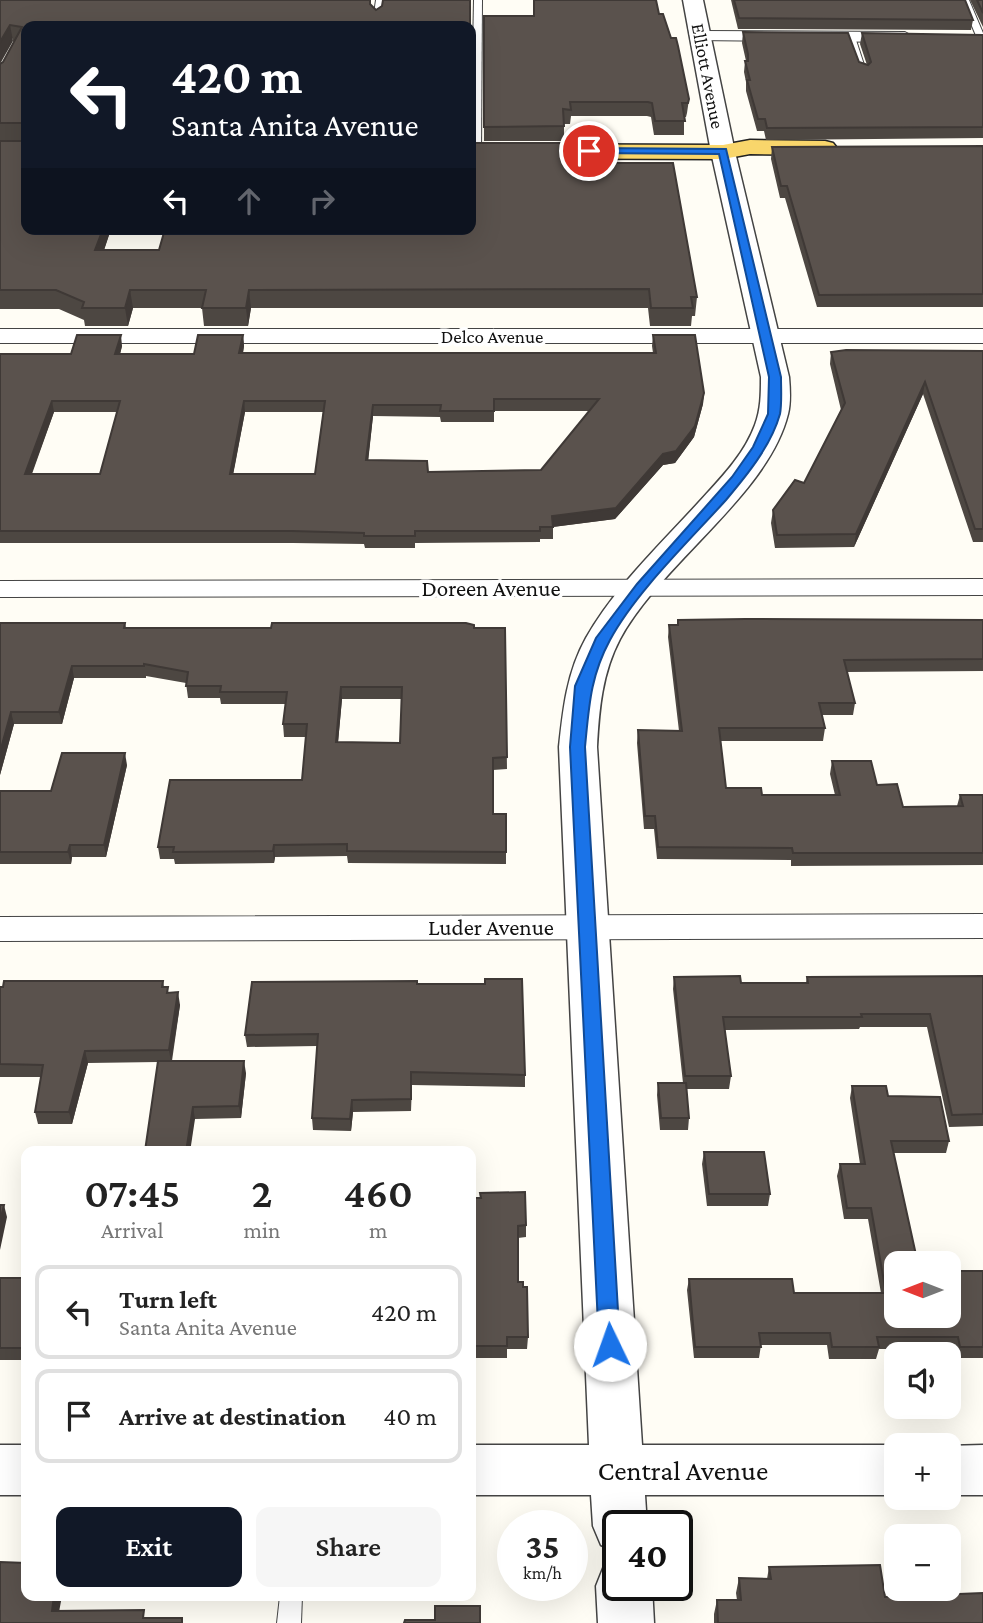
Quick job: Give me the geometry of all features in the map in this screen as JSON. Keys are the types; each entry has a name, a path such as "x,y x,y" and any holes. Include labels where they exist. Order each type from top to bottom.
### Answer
{"main road":[{"path":"476,150 723,152 755,161 850,155"}],"street":[{"name":"Elliott Avenue","path":"619,1510 578,747 583,686 603,638 642,587 736,480 759,447 774,414 775,377 723,152 693,0"},
{"path":"701,36 926,38"},
{"path":"957,38 982,38"},
{"name":"Delco Avenue","path":"0,336 983,336"},
{"name":"Doreen Avenue","path":"0,589 983,587"},
{"name":"Luder Avenue","path":"0,929 983,926"},
{"path":"0,1470 21,1470"},
{"name":"Central Avenue","path":"476,1470 884,1470"},
{"path":"961,1470 983,1470"},
{"path":"625,1601 626,1623"}],"lane":[{"path":"377,20 380,0"},
{"path":"476,60 478,0"},
{"path":"965,0 982,38"},
{"path":"851,37 864,72"},
{"path":"289,1623 291,1601"}],"building":[{"path":"0,0 370,0 376,10 382,6 383,0 470,0 470,21 21,21 21,27 10,25 0,42"},
{"path":"534,0 656,0 659,14 663,14 671,38 676,38 678,46 689,99 688,103 682,103 685,121 655,121 652,103 648,102 570,102 571,110 563,109 564,126 484,127 484,16 534,16"},
{"path":"734,0 965,0 973,20 739,18"},
{"path":"977,0 983,0 983,13"},
{"path":"21,29 21,123 0,123 0,64"},
{"path":"743,32 848,33 859,62 868,65 871,62 862,33 983,35 983,127 767,128 765,119 758,119 747,80 750,80 745,61 748,61 748,54"},
{"path":"0,141 21,141 21,235 101,235 95,250 159,250 163,235 476,235 476,143 565,143 567,163 673,163 697,297 691,297 693,308 651,308 649,289 249,290 246,308 202,308 206,290 130,290 125,308 82,308 84,302 56,290 0,290"},
{"path":"983,146 983,294 819,295 787,186 781,186 772,147"},
{"path":"77,335 121,335 115,354 194,354 198,335 243,335 239,353 656,353 653,335 695,335 704,393 695,426 676,451 663,454 616,508 552,516 553,527 540,527 540,531 415,531 415,536 364,536 364,533 292,531 0,531 0,354 71,354","holes":["494,399 599,399 541,470 428,472 427,461 366,460 373,405 441,405 440,411 494,411","52,401 120,401 100,474 25,474","244,401 325,401 315,474 230,474"]},
{"path":"983,351 983,529 975,529 925,382 856,534 777,535 773,510 795,480 804,483 845,403 831,352"},
{"path":"678,620 983,620 983,659 844,660 855,703 819,703 825,728 719,728 726,788 761,788 762,795 840,795 832,761 871,761 877,785 897,784 903,807 963,806 960,795 983,795 983,853 793,853 792,848 658,847 655,816 645,816 638,730 682,731 669,625 678,625"},
{"path":"0,623 125,623 124,628 271,628 272,623 466,623 474,625 474,628 505,628 507,757 493,758 493,814 506,814 506,852 347,851 347,844 274,845 273,851 173,852 174,847 158,847 170,780 302,780 307,724 283,724 287,692 220,692 221,686 186,686 188,672 144,664 72,666 59,712 11,712 0,752","holes":["341,687 402,687 400,743 336,742"]},
{"path":"62,753 125,753 104,845 70,845 68,852 0,852 0,791 51,791"},
{"path":"740,976 741,983 808,983 807,977 983,976 983,1114 952,1115 930,1014 723,1017 731,1076 685,1076 674,977"},
{"path":"485,979 522,979 525,1075 411,1072 411,1099 352,1100 350,1119 312,1118 318,1034 245,1035 252,982 417,981 417,984 485,984"},
{"path":"4,981 163,981 162,987 168,987 167,993 178,992 169,1050 85,1051 69,1112 35,1112 43,1065 0,1064 0,987 3,987"},
{"path":"158,1061 244,1061 239,1106 193,1107 187,1146 146,1146"},
{"path":"658,1083 686,1083 689,1118 661,1118"},
{"path":"852,1086 886,1086 888,1096 940,1097 949,1141 891,1141 915,1251 884,1251 884,1282 871,1208 847,1208 840,1164 865,1164"},
{"path":"704,1152 764,1152 770,1194 709,1194"},
{"path":"525,1192 526,1225 518,1226 518,1282 523,1282 523,1287 527,1287 528,1337 507,1337 507,1346 476,1346 476,1198 481,1198 480,1193"},
{"path":"0,1205 4,1205 0,1221"},
{"path":"961,1271 983,1271 983,1347 961,1347 958,1337 877,1337 879,1347 832,1347 830,1333 759,1333 761,1347 695,1347 689,1279 792,1279 794,1293 884,1293 884,1328 961,1328"},
{"path":"0,1278 21,1278 21,1348 0,1348"},
{"path":"0,1562 21,1563 21,1601 53,1601 52,1611 144,1610 143,1618 182,1618 182,1623 0,1623"},
{"path":"880,1565 884,1601 961,1601 961,1594 983,1593 983,1623 718,1623 717,1600 741,1600 739,1578 771,1579 769,1567"},
{"path":"435,1606 480,1606 480,1623 404,1623 405,1620 435,1620"}],"route":[{"path":"589,151 723,152 775,377 774,414 759,447 736,480 642,587 603,638 583,686 578,747 610,1345"}]}
